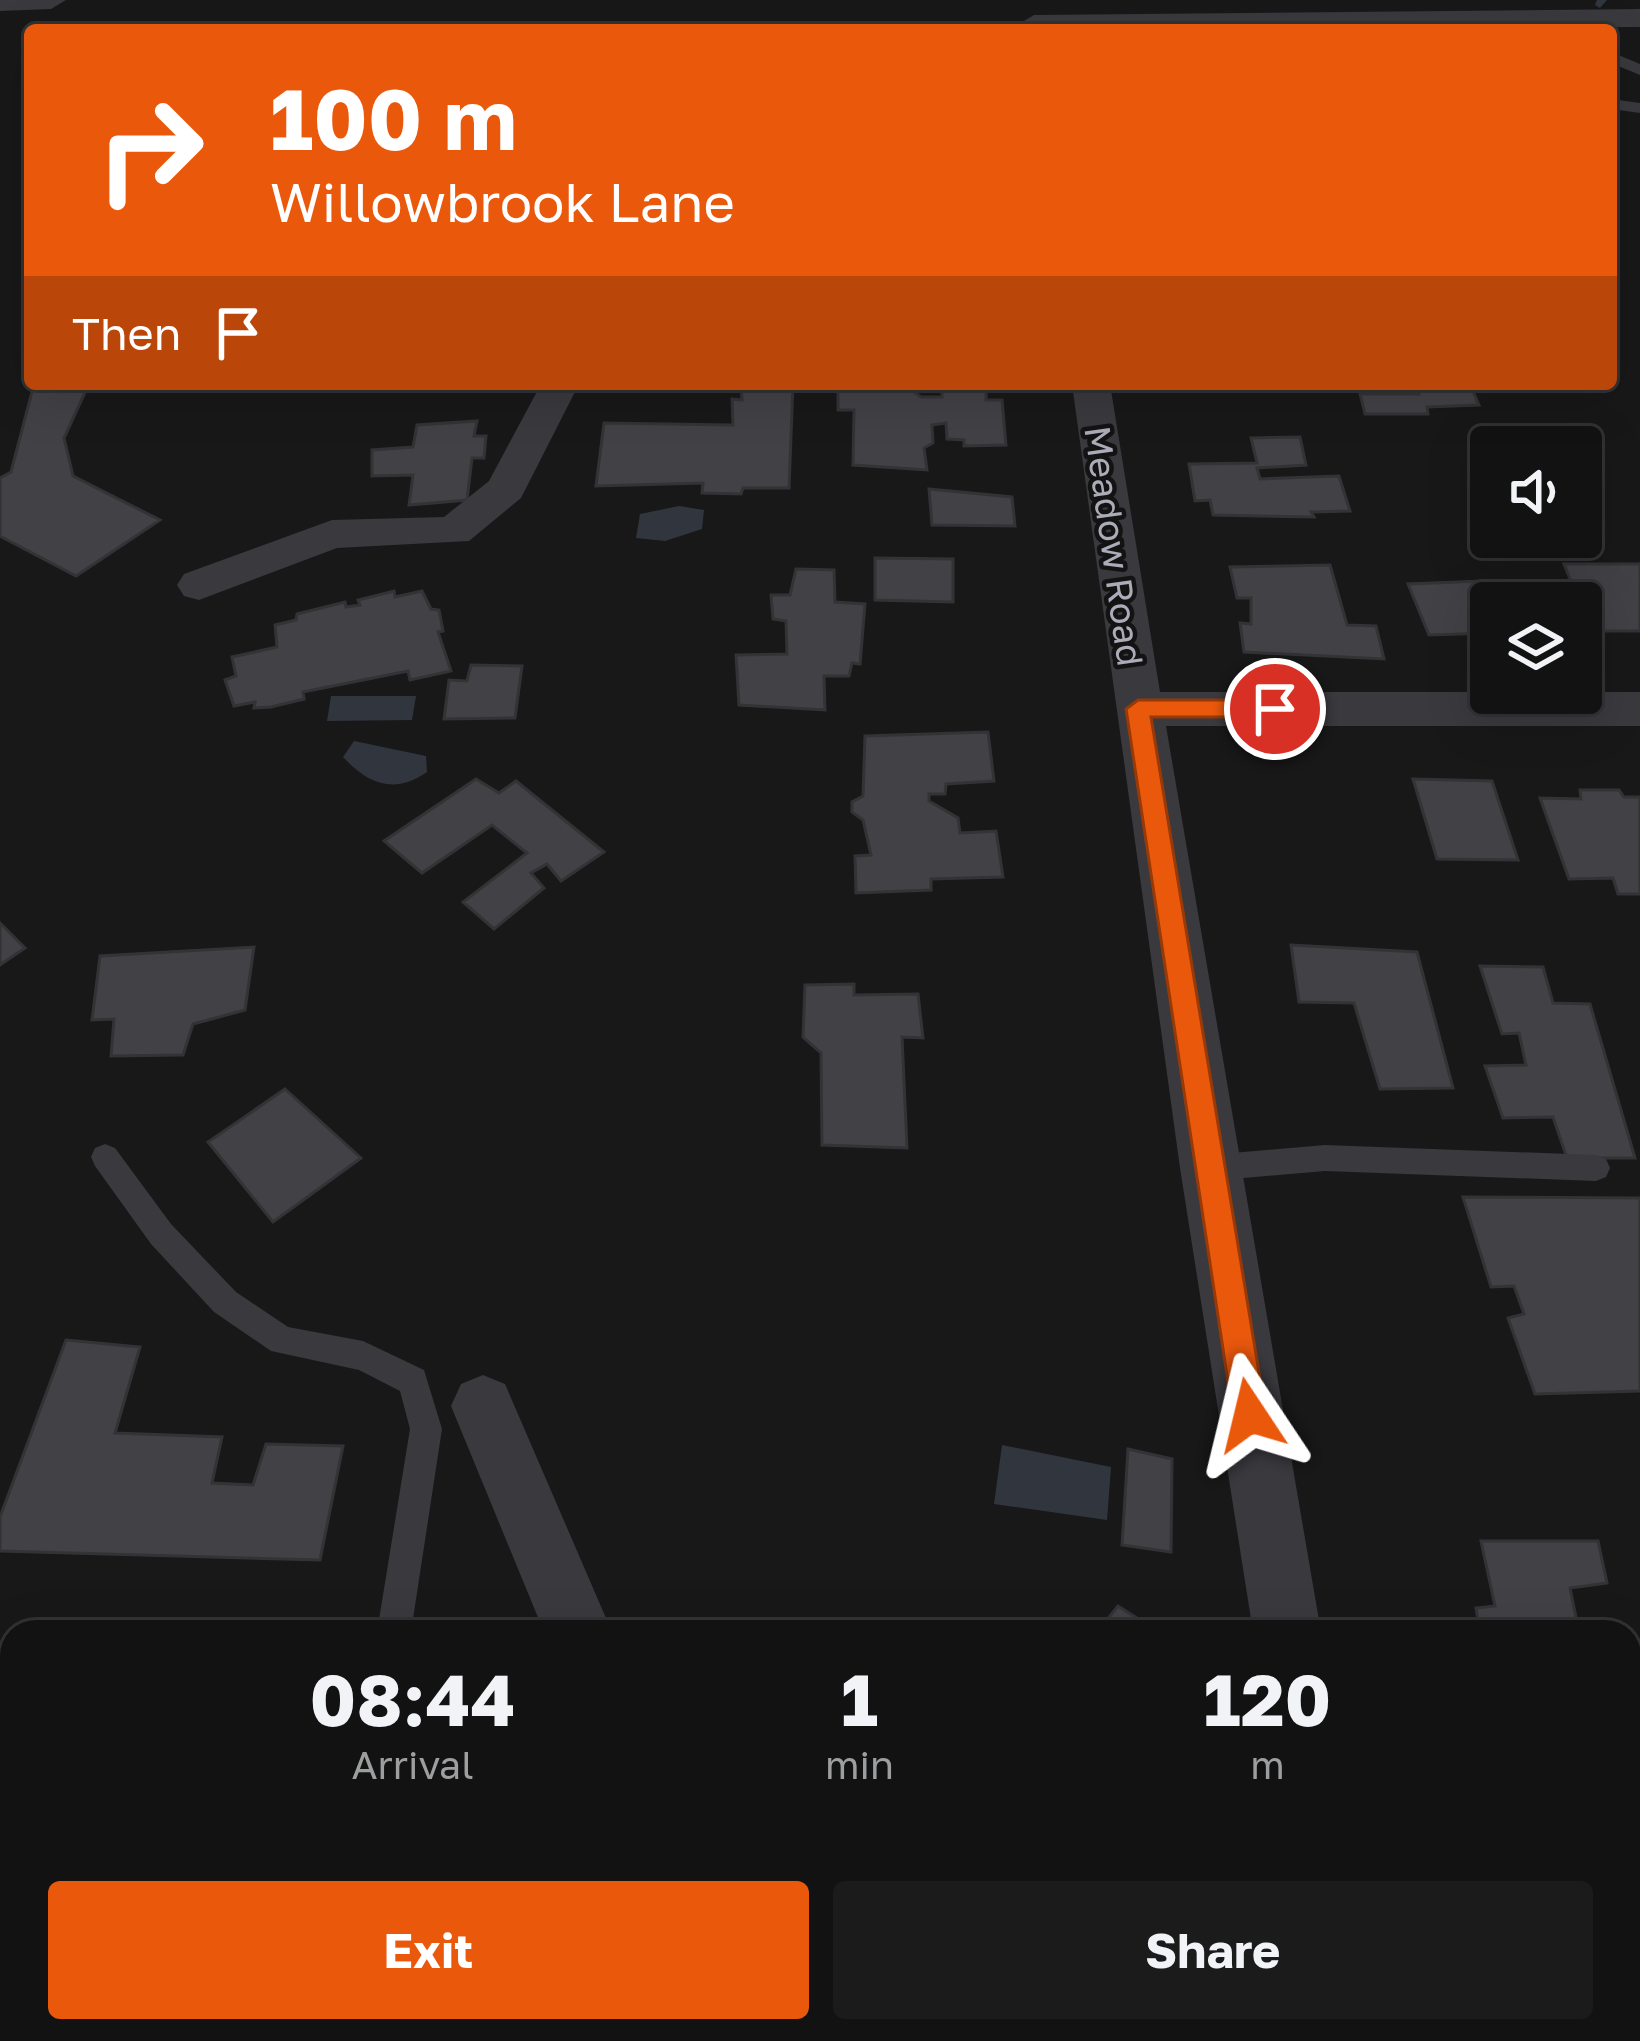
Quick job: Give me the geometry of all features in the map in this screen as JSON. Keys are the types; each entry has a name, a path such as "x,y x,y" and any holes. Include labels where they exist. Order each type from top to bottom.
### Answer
{"street":[{"path":"0,2 51,0"},
{"path":"1033,18 1436,24"},
{"path":"1523,24 1640,18"},
{"path":"199,585 332,534 454,531 506,489 557,390"},
{"name":"Meadow Road","path":"1092,390 1209,1168 1284,1620"},
{"path":"1138,709 1640,709"},
{"path":"483,1406 573,1620"}],"lane":[{"path":"105,1157 161,1234 225,1302 282,1341 363,1357 413,1381 426,1430 396,1620"},
{"path":"1209,1168 1325,1158 1596,1168"}],"shaded area":[{"path":"679,506 704,510 702,529 665,541 636,538 640,514"},
{"path":"331,696 416,696 412,720 327,721"},
{"path":"354,741 426,756 427,772 403,783 371,779 343,757"},
{"path":"1002,1445 1111,1467 1107,1520 994,1504"}],"building":[{"path":"32,390 86,390 64,438 73,476 160,520 76,576 0,536 0,478 11,472"},
{"path":"741,390 793,390 789,488 743,488 741,494 702,493 703,483 596,486 604,423 733,425 732,399 742,400"},
{"path":"838,390 912,390 921,397 942,397 942,390 986,390 986,400 1002,400 1006,445 964,446 964,440 947,439 946,423 932,425 933,443 924,448 927,470 853,465 854,410 838,410"},
{"path":"1418,390 1473,390 1479,405 1427,407 1428,414 1365,414 1360,394 1419,394"},
{"path":"477,421 474,436 486,436 484,458 472,458 467,500 409,505 413,475 372,476 372,450 413,447 417,425"},
{"path":"1300,437 1306,465 1257,468 1260,479 1339,476 1350,511 1311,512 1314,517 1213,515 1210,500 1195,501 1189,464 1257,463 1251,438"},
{"path":"929,489 1012,497 1015,526 932,525"},
{"path":"875,558 953,559 953,602 875,600"},
{"path":"1564,564 1640,564 1640,631 1602,631 1602,582 1571,582"},
{"path":"1330,565 1347,625 1376,626 1384,659 1244,652 1240,623 1251,624 1251,598 1237,598 1230,567"},
{"path":"796,569 834,570 835,602 865,604 860,664 852,663 849,676 824,676 825,710 739,705 736,655 787,654 786,621 773,619 771,595 790,595"},
{"path":"1482,581 1470,582 1470,634 1429,635 1408,584"},
{"path":"394,591 395,597 422,591 431,609 439,610 443,631 438,632 451,671 410,680 408,671 303,692 304,699 271,707 254,708 255,702 234,706 225,680 236,676 232,657 277,647 275,625 296,620 297,614 345,602 346,607 360,605 358,600"},
{"path":"471,665 522,666 515,718 444,719 449,680 467,681"},
{"path":"988,732 994,781 946,784 945,794 929,794 929,801 958,818 960,833 996,831 1003,877 931,879 931,890 856,893 855,856 871,855 863,820 852,812 852,802 863,796 865,736"},
{"path":"476,779 499,793 516,781 604,852 561,881 547,864 531,873 544,888 494,929 463,902 527,853 492,825 422,873 384,841"},
{"path":"1413,779 1492,781 1518,860 1437,859"},
{"path":"1580,790 1619,790 1624,797 1640,797 1640,894 1618,894 1613,878 1569,879 1540,798 1581,799"},
{"path":"0,923 25,948 0,965"},
{"path":"1291,945 1417,952 1453,1088 1380,1089 1354,1003 1299,1002"},
{"path":"254,947 245,1010 193,1024 183,1055 111,1056 114,1019 92,1020 100,956"},
{"path":"1480,966 1543,967 1553,1003 1590,1004 1635,1158 1567,1158 1553,1117 1503,1118 1485,1066 1526,1065 1519,1033 1502,1034"},
{"path":"854,984 854,995 918,994 923,1038 902,1037 907,1148 822,1145 821,1053 803,1037 805,985"},
{"path":"285,1089 361,1158 273,1222 208,1142"},
{"path":"1463,1197 1640,1198 1640,1391 1535,1394 1508,1318 1524,1314 1514,1286 1491,1287"},
{"path":"66,1340 140,1347 115,1433 222,1437 212,1483 253,1485 266,1444 343,1446 320,1560 0,1551 0,1517"},
{"path":"1128,1449 1172,1459 1171,1552 1122,1545"},
{"path":"1481,1541 1598,1541 1607,1583 1570,1588 1577,1620 1478,1620 1476,1608 1495,1606"},
{"path":"1118,1606 1140,1620 1107,1620"}],"waterway":[{"path":"1600,5 1602,0"}],"route":[{"path":"1250,1415 1138,709 1275,709"}]}
